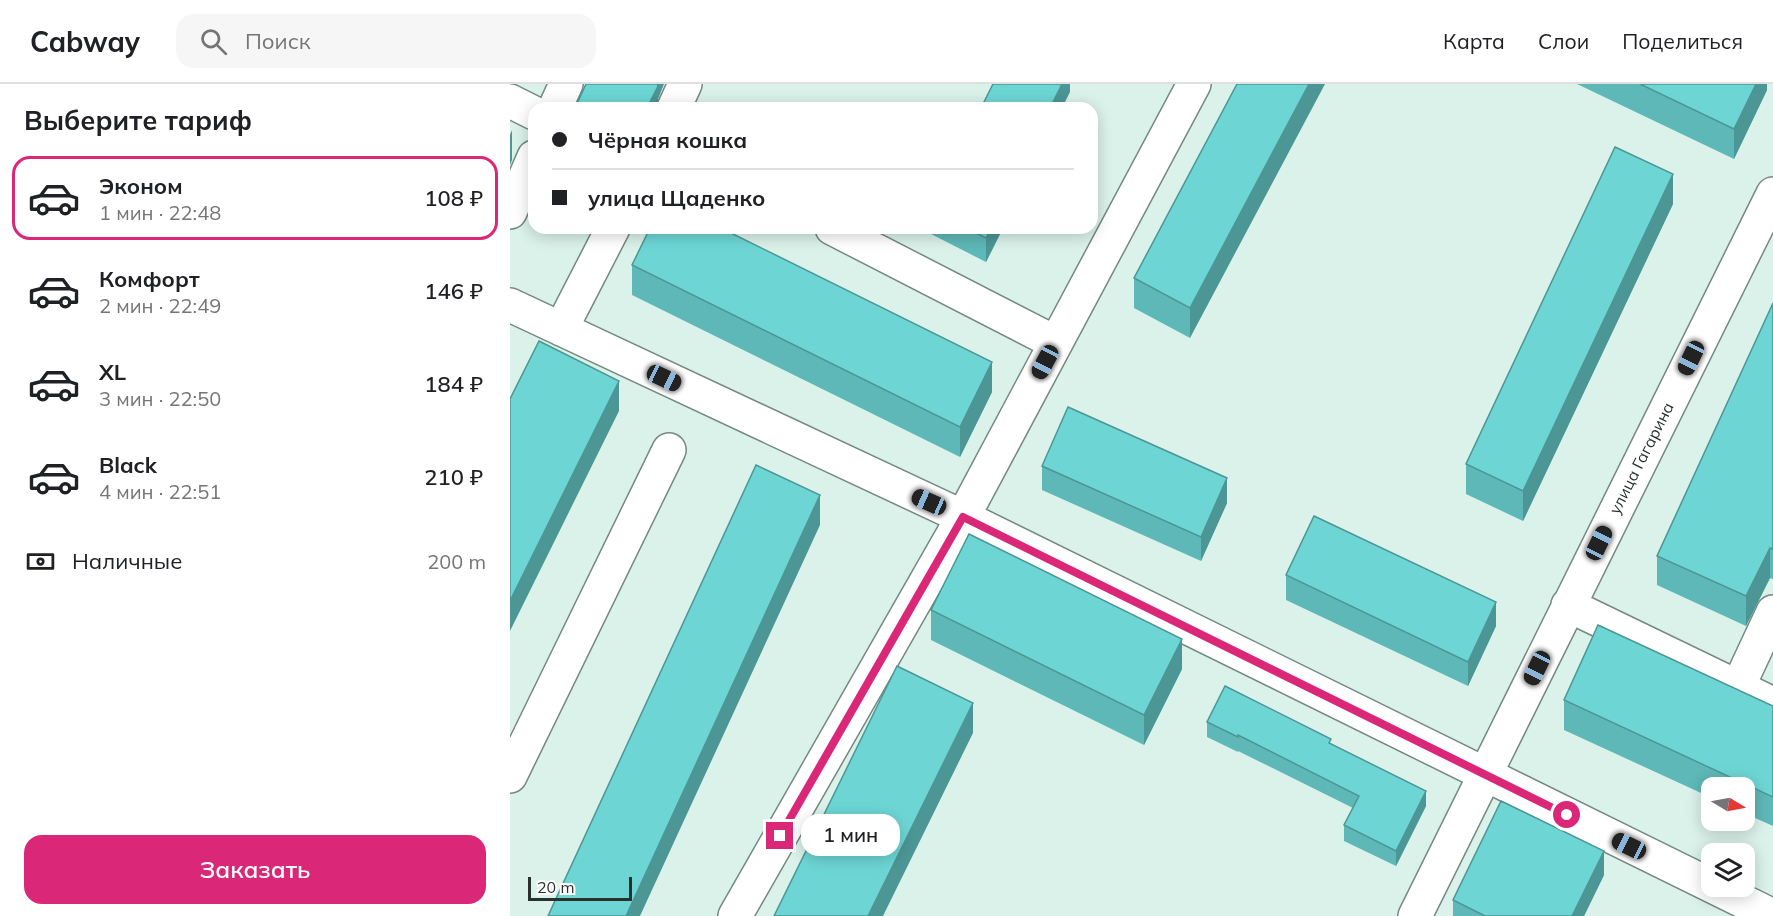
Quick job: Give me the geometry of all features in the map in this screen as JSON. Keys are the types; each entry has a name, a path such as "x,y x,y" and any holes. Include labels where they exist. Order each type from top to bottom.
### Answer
{"street":[{"path":"558,102 566,84"},
{"path":"677,102 685,84"},
{"path":"735,916 963,517 1194,84"},
{"path":"510,101 528,110"},
{"path":"510,212 528,171"},
{"name":"улица Гагарина","path":"1414,916 1773,194"},
{"path":"561,329 610,234"},
{"path":"844,234 1056,343"},
{"path":"510,305 963,517 1484,775 1737,908 1773,916"},
{"path":"510,776 669,450"},
{"path":"1568,605 1773,704"},
{"path":"1738,687 1773,612"}],"building":[{"path":"586,84 657,84 658,86 650,102 578,102"},
{"path":"993,84 1062,84 1053,102 984,102"},
{"path":"1237,84 1309,84 1190,308 1134,278"},
{"path":"1640,84 1756,84 1734,129"},
{"path":"1615,147 1673,174 1523,491 1466,464"},
{"path":"647,234 733,234 992,362 960,427 632,265"},
{"path":"1773,303 1773,549 1770,548 1746,596 1657,556"},
{"path":"539,341 619,381 510,601 510,399"},
{"path":"1068,407 1227,478 1201,537 1042,466"},
{"path":"756,465 820,495 626,916 548,916"},
{"path":"1314,516 1496,602 1468,662 1286,575"},
{"path":"969,534 1182,639 1144,715 931,610"},
{"path":"1598,625 1773,706 1773,797 1755,789 1755,777 1730,777 1564,700"},
{"path":"897,666 973,703 868,916 774,916"},
{"path":"1225,686 1331,739 1329,743 1426,791 1396,851 1344,825 1359,796 1238,735 1238,737 1207,722"},
{"path":"1501,801 1604,851 1572,916 1485,916 1453,900"}],"route":[{"path":"780,836 963,517 1567,815"}]}
